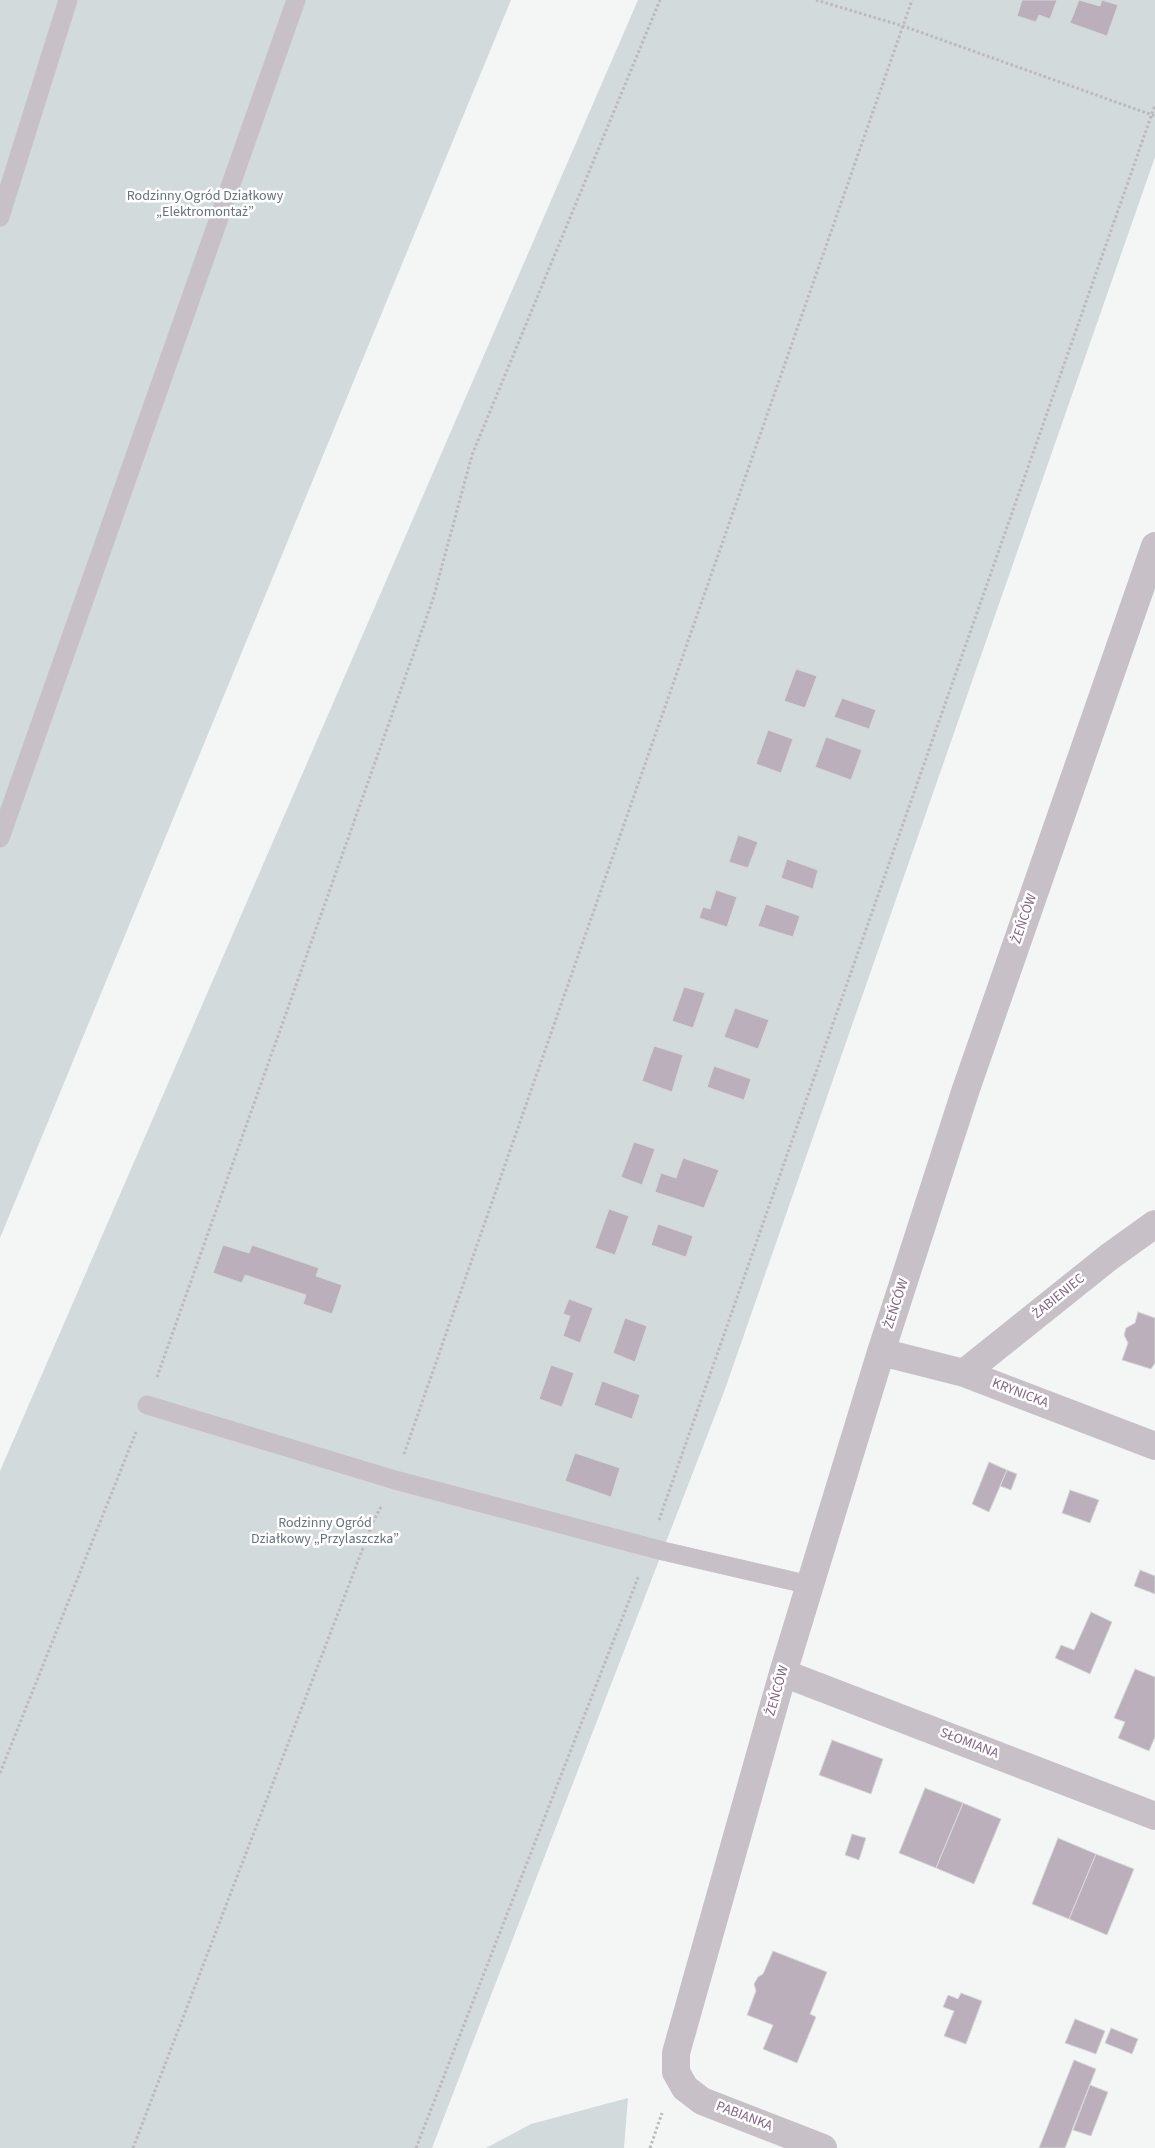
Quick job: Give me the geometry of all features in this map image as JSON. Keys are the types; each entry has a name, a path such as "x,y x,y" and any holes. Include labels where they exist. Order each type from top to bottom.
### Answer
{"street":[{"name":"ŻEŃCÓW","path":"676,2072 676,2053 680,2035 783,1673 881,1352 966,1089 1155,546"},
{"name":"ŻABIENIEC","path":"964,1373 1109,1257 1155,1224"},
{"name":"KRYNICKA","path":"881,1352 964,1373 1155,1446"},
{"name":"SŁOMIANA","path":"783,1673 1155,1816"},
{"name":"PABIANKA","path":"676,2072 685,2088 702,2101 823,2148"}],"lane":[{"path":"0,216 68,0"},
{"path":"0,838 296,0"},
{"path":"147,1405 395,1480 650,1547 810,1585"}],"path":[{"path":"0,1773 147,1405 433,599 472,455 660,0"},
{"path":"816,0 903,26 1153,115"},
{"path":"134,2148 369,1532 395,1480 912,0"},
{"path":"416,2148 650,1547 1155,105"}],"green space":[{"name":"Rodzinny Ogród Działkowy „Elektromontaż”","path":"0,0 511,0 0,1238"},
{"name":"Rodzinny Ogród Działkowy „Przylaszczka”","path":"638,0 1155,0 1155,157 724,1392 432,2148 0,2148 0,1471"},
{"path":"628,2098 624,2148 486,2148 531,2124"}],"building":[{"path":"1022,0 1057,0 1050,19 1039,15 1036,22 1017,16"},
{"path":"1079,0 1100,6 1102,0 1118,5 1107,36 1070,23"},
{"path":"796,669 817,676 805,708 784,701"},
{"path":"842,698 876,710 869,729 834,717"},
{"path":"768,730 793,739 781,773 756,764"},
{"path":"826,737 862,750 851,780 815,767"},
{"path":"738,835 758,842 748,868 729,862"},
{"path":"787,859 818,870 813,889 781,878"},
{"path":"716,890 737,897 727,927 699,918 703,907 710,909"},
{"path":"766,904 800,916 793,937 758,926"},
{"path":"684,987 705,993 693,1028 672,1021"},
{"path":"735,1008 769,1020 758,1049 724,1037"},
{"path":"654,1046 683,1055 672,1092 642,1081"},
{"path":"714,1066 751,1079 744,1100 707,1087"},
{"path":"634,1142 655,1149 642,1185 621,1177"},
{"path":"683,1158 719,1170 704,1208 655,1192 661,1173 676,1178"},
{"path":"609,1209 629,1216 615,1255 595,1248"},
{"path":"658,1224 693,1236 686,1257 651,1245"},
{"path":"223,1245 249,1253 252,1245 319,1268 316,1276 342,1285 332,1314 303,1304 306,1295 245,1275 242,1283 213,1273"},
{"path":"569,1299 593,1308 580,1343 563,1336 570,1316 563,1314"},
{"path":"1138,1312 1155,1318 1155,1363 1151,1369 1122,1360 1128,1343 1124,1335 1126,1328 1135,1323"},
{"path":"625,1318 647,1326 635,1362 613,1353"},
{"path":"551,1365 574,1373 562,1407 539,1399"},
{"path":"602,1381 640,1395 632,1419 594,1405"},
{"path":"575,1453 620,1468 611,1497 565,1481"},
{"path":"989,1462 1007,1470 989,1512 972,1504"},
{"path":"1007,1470 1017,1474 1011,1490 1000,1486"},
{"path":"1070,1490 1099,1500 1090,1523 1062,1513"},
{"path":"1140,1570 1155,1576 1155,1594 1134,1586"},
{"path":"1091,1612 1112,1622 1090,1674 1055,1658 1061,1645 1074,1650"},
{"path":"1135,1669 1155,1677 1155,1737 1149,1751 1118,1738 1125,1722 1114,1718"},
{"path":"832,1740 883,1759 871,1794 819,1775"},
{"path":"925,1788 963,1803 936,1868 899,1853"},
{"path":"963,1803 1001,1819 974,1884 936,1868"},
{"path":"852,1834 866,1838 859,1860 845,1855"},
{"path":"1058,1838 1096,1854 1069,1919 1032,1904"},
{"path":"1096,1854 1134,1869 1107,1935 1069,1919"},
{"path":"773,1951 827,1972 810,2014 816,2017 797,2063 763,2049 773,2025 747,2015 756,1991 754,1984 758,1977 763,1974"},
{"path":"961,1993 982,2001 966,2044 944,2036 954,2011 943,2007 948,1995 958,1999"},
{"path":"1075,2019 1105,2031 1096,2054 1065,2043"},
{"path":"1111,2028 1138,2039 1132,2054 1105,2043"},
{"path":"1074,2060 1096,2069 1065,2148 1039,2148"},
{"path":"1090,2085 1108,2092 1091,2136 1073,2130"}]}
